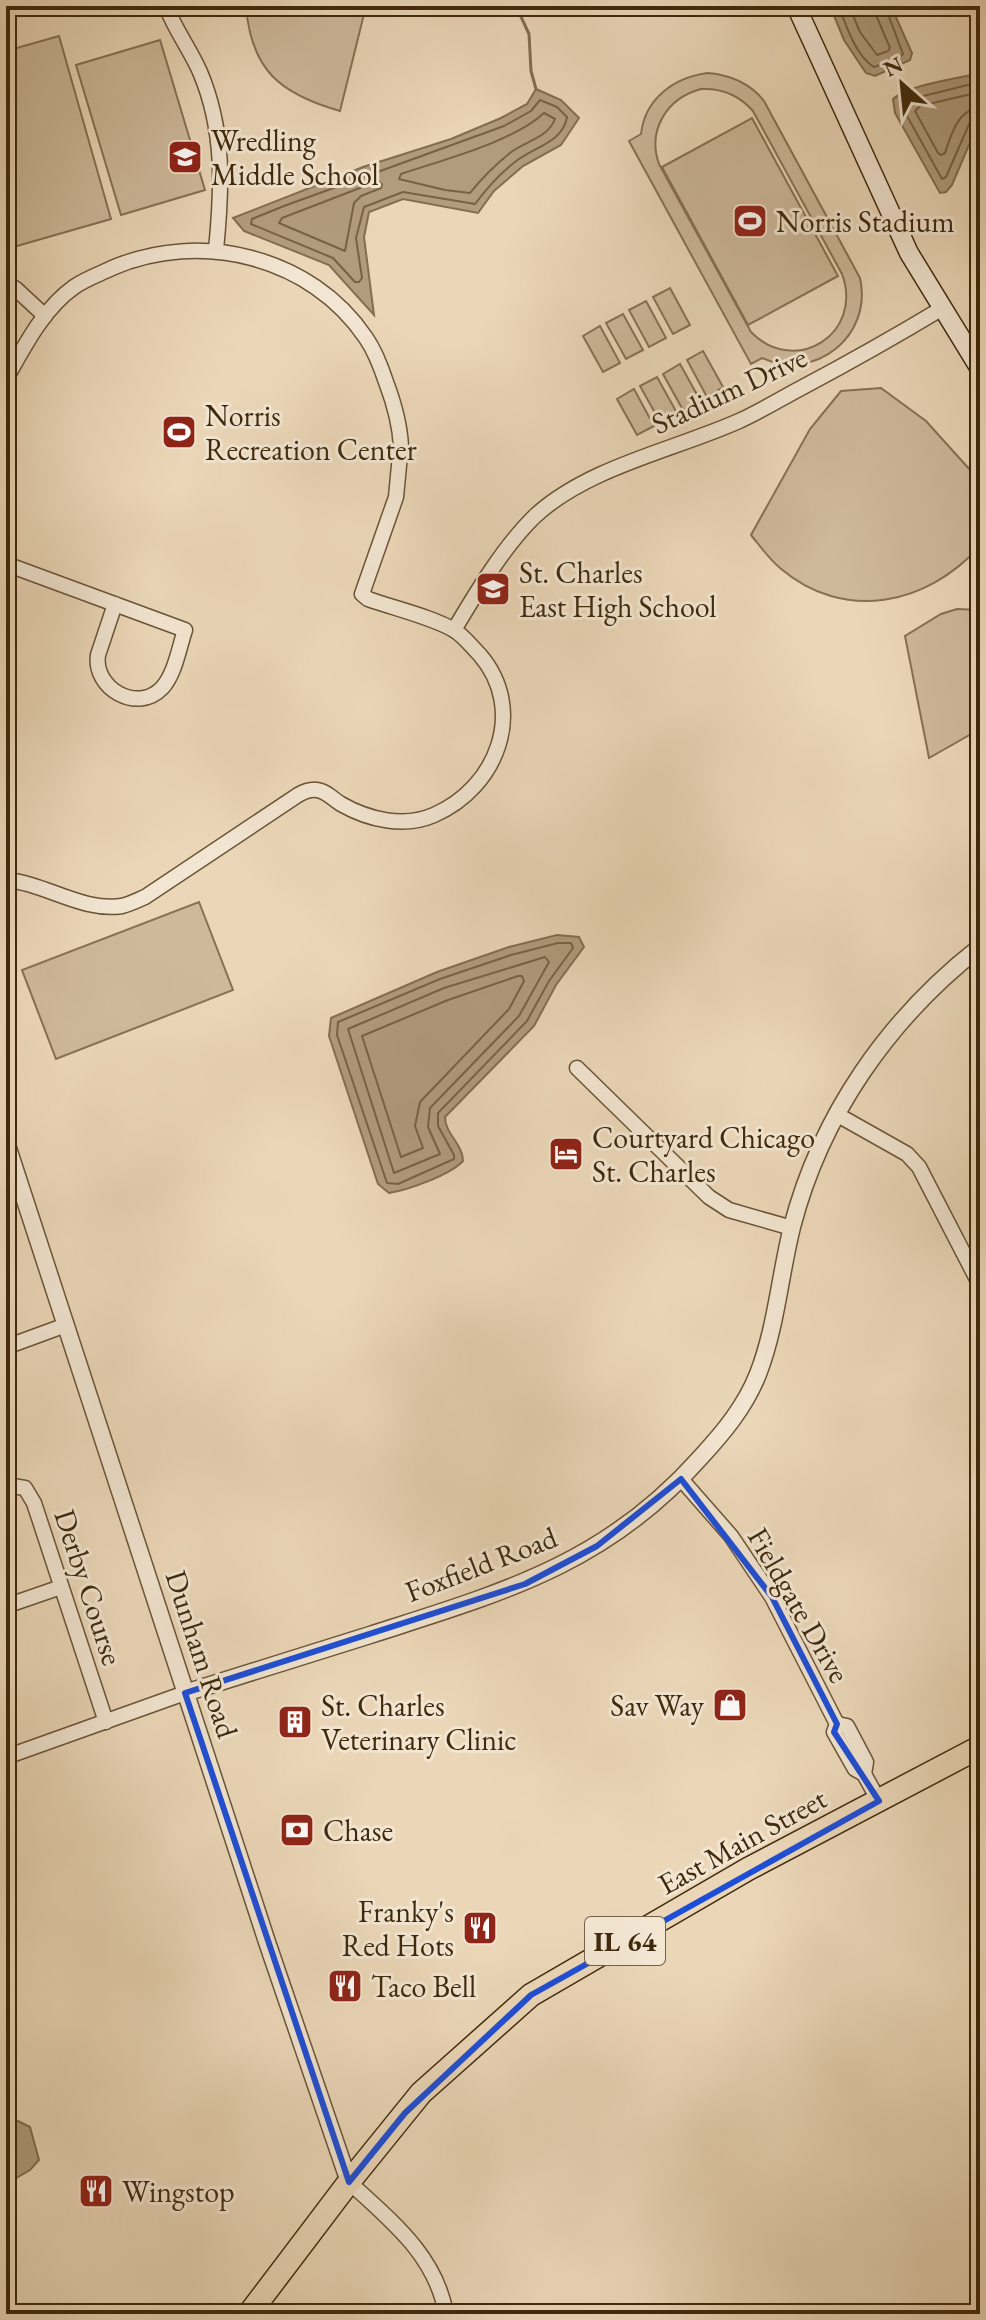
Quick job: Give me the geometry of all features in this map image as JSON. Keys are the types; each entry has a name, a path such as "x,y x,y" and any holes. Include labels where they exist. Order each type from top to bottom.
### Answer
{"main road":[{"path":"796,6 909,253 980,369"},
{"name":"East Main Street","path":"249,2314 421,2093 531,1995 748,1869 980,1747"}],"street":[{"path":"166,6 174,29 200,71 218,127 221,181 216,250"},
{"path":"6,379 45,316 74,287 135,258 173,250 216,250 286,268 325,295 367,338 379,363 399,425 396,497 362,594 368,599 454,630 489,666 501,691 503,714 491,765 477,786 455,804 431,816 400,822 368,818 321,791 310,789 145,897 123,906 98,906 24,882 6,880"},
{"path":"6,283 45,316"},
{"name":"Stadium Drive","path":"454,630 525,528 537,515 588,480 622,464 695,440 742,420 880,346 941,309"},
{"path":"6,564 115,604 185,630 164,686 144,698 124,697 106,684 97,663 115,604"},
{"name":"Foxfield Road","path":"6,1757 185,1693 525,1584 597,1546 681,1479 727,1429 758,1374 804,1184 836,1114 886,1039 952,969 980,947"},
{"path":"577,1068 709,1197 729,1210 792,1228"},
{"path":"836,1114 907,1154 919,1167 980,1285"},
{"name":"Dunham Road","path":"6,1142 185,1693 349,2182"},
{"path":"6,1347 66,1325"},
{"name":"Fieldgate Drive","path":"681,1479 731,1536 772,1597 837,1724 847,1726 866,1762 864,1774 879,1801"},
{"name":"Derby Course","path":"6,1485 25,1488 30,1495 106,1722"},
{"path":"6,1606 61,1587"},
{"path":"349,2182 412,2240 431,2272 446,2314"}],"highlighted area":[{"path":"681,1479 772,1597 837,1724 834,1732 879,1801 531,1995 405,2113 349,2182 185,1693 525,1584 597,1546"}],"shaded area":[{"path":"246,6 366,6 340,111 301,97 273,76 254,47"},
{"path":"59,36 111,219 10,248 6,235 6,51"},
{"path":"160,40 205,190 121,215 76,65"},
{"path":"708,73 732,78 753,89 764,101 860,278 862,299 858,318 849,335 836,349 820,359 802,364 782,364 762,358 751,364 629,141 641,134 655,100 673,85","holes":["708,89 736,97 753,111 842,274 846,296 843,315 834,331 821,342 805,349 787,350 768,345 751,332 659,164 656,139 663,117 689,93"]},
{"name":"Norris Stadium","path":"752,118 838,276 748,325 662,167"},
{"path":"670,288 690,325 673,334 653,297"},
{"path":"646,301 666,338 649,347 629,310"},
{"path":"623,314 643,350 626,359 606,323"},
{"path":"600,326 620,363 603,372 583,336"},
{"path":"703,351 723,387 707,397 687,360"},
{"path":"680,364 700,400 683,410 663,374"},
{"path":"657,377 677,413 660,422 640,386"},
{"path":"881,388 926,421 980,481 980,546 959,566 935,582 884,600 857,601 831,596 805,585 776,564 751,535 810,429 841,391"},
{"path":"634,389 654,426 637,435 617,399"},
{"path":"957,609 980,610 980,729 929,758 905,636 941,614"},
{"path":"199,902 233,990 56,1059 22,970"}],"water":[{"path":"830,6 891,6 912,53 910,60 875,76 866,73 844,40"},
{"path":"980,73 980,119 952,185 946,192 940,193 895,113 893,99 922,86"},
{"path":"536,89 561,100 579,118 561,145 523,166 494,191 478,213 403,199 369,212 364,237 374,315 329,265 244,231 233,218 501,118 527,104"},
{"path":"557,935 579,937 584,947 556,985 534,1026 445,1117 463,1161 428,1181 389,1193 378,1184 329,1036 331,1018 437,972 509,947"},
{"path":"18,2121 30,2127 39,2160 30,2170 6,2184 6,2128"}],"waterway":[{"path":"516,6 529,34 531,71 536,89"}],"place":[{"name":"Wredling Middle School","path":"185,157"},
{"name":"Norris Stadium","path":"750,221"},
{"name":"Norris Recreation Center","path":"179,432"},
{"name":"St. Charles East High School","path":"493,589"},
{"name":"Courtyard Chicago St. Charles","path":"566,1154"},
{"name":"Sav Way","path":"730,1705"},
{"name":"St. Charles Veterinary Clinic","path":"295,1722"},
{"name":"Chase","path":"297,1830"},
{"name":"Franky's Red Hots","path":"480,1928"},
{"name":"Taco Bell","path":"345,1986"},
{"name":"Wingstop","path":"96,2191"}]}
